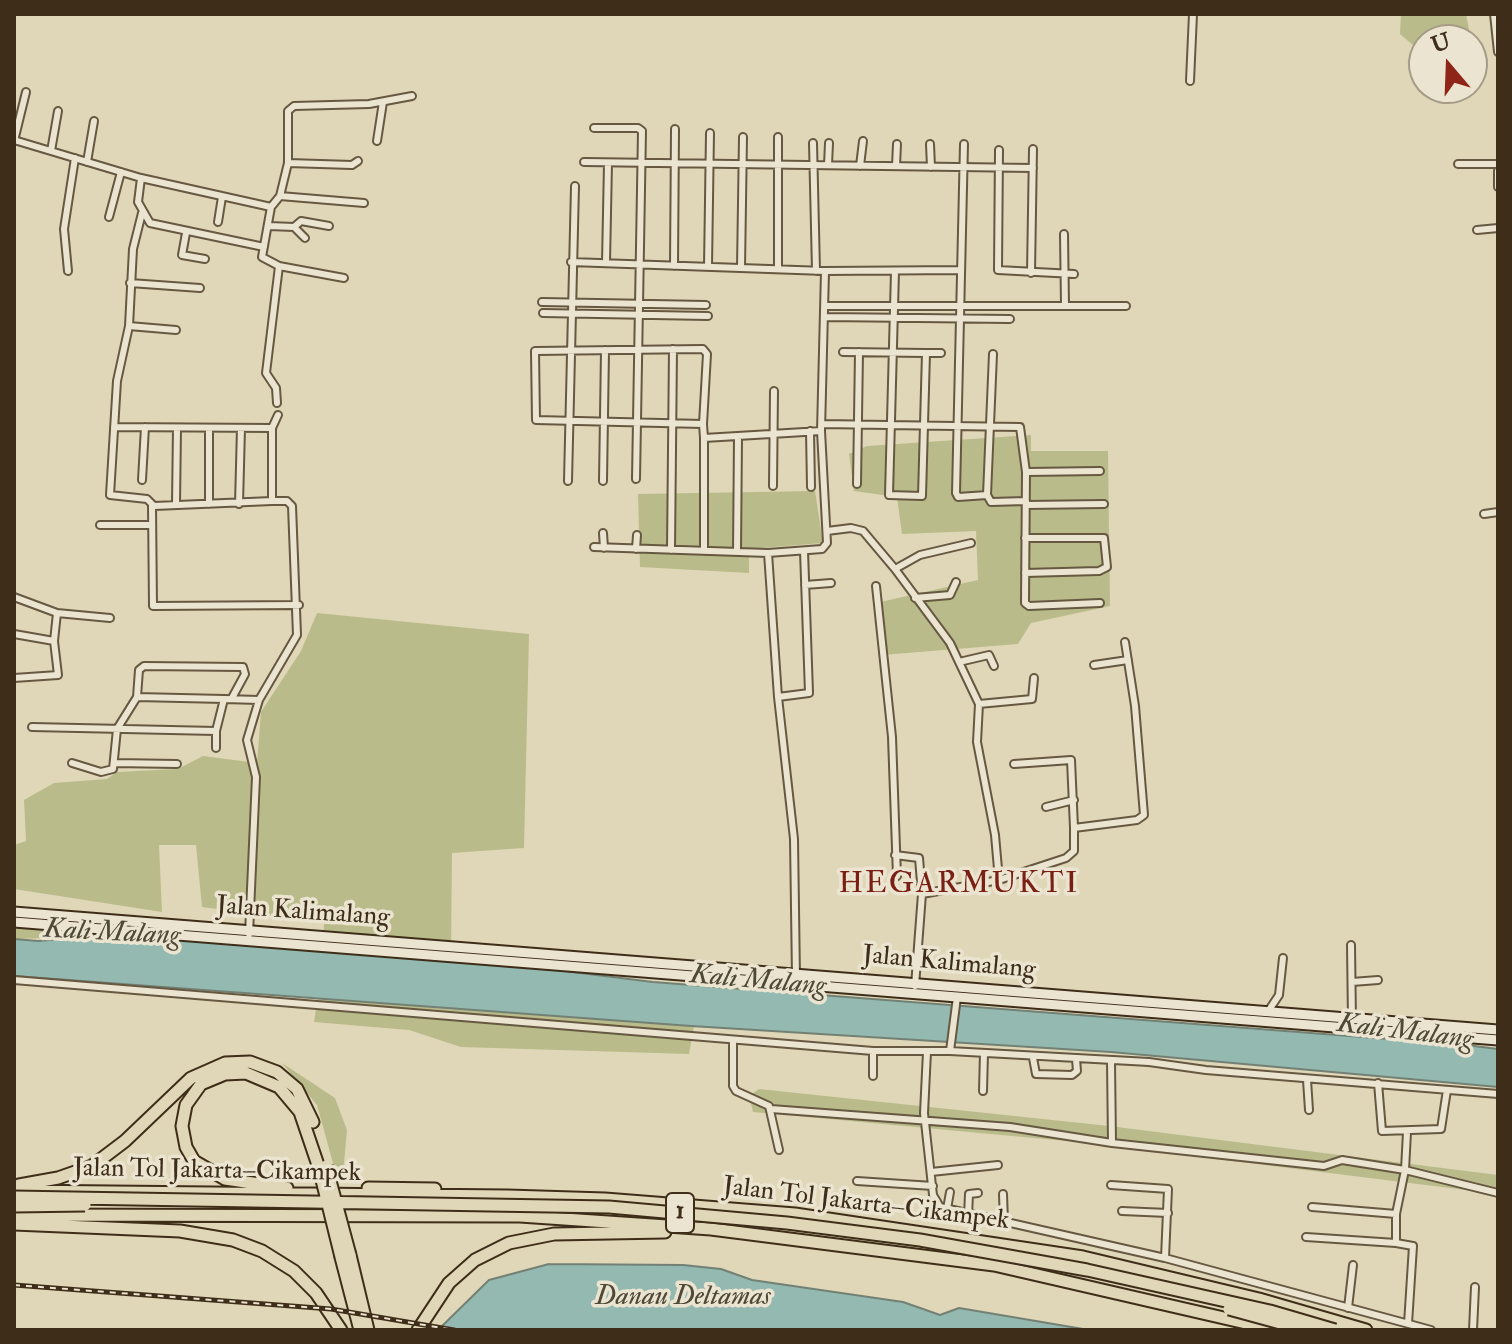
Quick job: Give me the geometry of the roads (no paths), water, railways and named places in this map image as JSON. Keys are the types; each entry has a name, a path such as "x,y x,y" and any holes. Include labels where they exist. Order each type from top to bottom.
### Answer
{"highway":[{"path":"14,1188 92,1166 136,1132 191,1078 217,1065 240,1061 265,1066 297,1089 314,1125 322,1167 368,1330"},
{"path":"322,1167 295,1103 262,1077 236,1073 214,1077 195,1090 186,1105 182,1126 189,1154 201,1168 225,1179 286,1188 455,1190 508,1196"},
{"name":"Jalan Tol Jakarta–Cikampek","path":"14,1188 508,1196 733,1208 911,1230 1083,1257 1259,1299 1366,1330"},
{"name":"1","path":"14,1197 609,1207 787,1223 920,1240 1087,1270 1270,1311 1335,1330"},
{"name":"1","path":"14,1206 514,1208 617,1213 788,1229 1091,1276 1306,1330"},
{"name":"Jalan Tol Jakarta–Cikampek","path":"14,1215 520,1216 726,1231 994,1265 1079,1282 1276,1330"},
{"path":"14,1224 180,1231 233,1240 262,1251 294,1271 316,1293 341,1330"},
{"path":"418,1330 449,1283 475,1260 509,1243 554,1234 726,1231"},
{"path":"346,1256 360,1330"}],"main road":[{"name":"Jalan Kalimalang","path":"14,912 249,936"},
{"name":"Jalan Kalimalang","path":"14,922 249,936 915,988 1352,1023 1498,1040"},
{"name":"Jalan Kalimalang","path":"915,988 956,1002 1267,1016"},
{"name":"Jalan Kalimalang","path":"1352,1023 1498,1030"}],"street":[{"path":"1190,81 1193,14"},
{"path":"1494,14 1498,52"},
{"path":"26,92 14,140 141,178 271,207"},
{"path":"344,278 279,266 263,259 271,207 280,196 288,163 288,111 291,107 383,102 412,96"},
{"path":"377,141 383,102"},
{"path":"51,151 58,111"},
{"path":"87,162 94,121"},
{"path":"594,128 640,129 641,264 636,479"},
{"path":"674,266 675,129"},
{"path":"708,267 710,133"},
{"path":"741,268 743,137"},
{"path":"778,137 778,269"},
{"path":"860,166 863,141"},
{"path":"813,143 816,271"},
{"path":"828,165 829,143"},
{"path":"896,166 897,144"},
{"path":"930,144 931,167"},
{"path":"964,144 956,495 987,495"},
{"path":"1031,273 1033,149"},
{"path":"999,150 997,266 1000,272 1074,274"},
{"path":"68,271 64,229 75,158"},
{"path":"288,163 352,165 358,161"},
{"path":"584,162 1033,168"},
{"path":"606,263 608,163"},
{"path":"1458,164 1498,164"},
{"path":"1498,171 1498,187"},
{"path":"109,217 121,172"},
{"path":"141,178 138,202 150,223 264,247"},
{"path":"568,481 575,186"},
{"path":"280,196 364,203"},
{"path":"218,222 222,197"},
{"path":"142,213 133,249 129,326 117,381 110,495 147,499 152,506 151,600 157,608 299,605"},
{"path":"294,227 301,221 329,226"},
{"path":"269,226 294,227 305,238"},
{"path":"1477,230 1498,228"},
{"path":"186,233 182,255 205,259"},
{"path":"1064,234 1065,306"},
{"path":"571,262 816,271 961,270"},
{"path":"277,403 276,388 266,373 279,266"},
{"path":"594,547 768,553 826,547 822,428 825,271"},
{"path":"895,271 889,494 919,498 925,424 926,353"},
{"path":"130,283 200,288"},
{"path":"542,302 706,305"},
{"path":"825,306 1126,306"},
{"path":"543,313 708,316"},
{"path":"825,317 1010,319"},
{"path":"129,326 176,330"},
{"path":"703,424 533,418 535,351 570,348 702,349 706,352 704,550"},
{"path":"671,550 673,349"},
{"path":"603,481 605,350"},
{"path":"843,352 941,353"},
{"path":"857,484 859,352"},
{"path":"993,354 987,495 991,502 1104,504"},
{"path":"773,486 774,391"},
{"path":"272,501 272,428 278,415"},
{"path":"704,438 859,425 1022,428 1026,472 1025,603 1029,606 1100,603"},
{"path":"114,427 272,428"},
{"path":"142,480 145,427"},
{"path":"176,504 177,428"},
{"path":"209,428 209,504"},
{"path":"239,504 241,428"},
{"path":"810,431 811,487"},
{"path":"737,552 738,437"},
{"path":"1026,472 1100,471"},
{"path":"152,506 272,501 287,501 292,506 299,605 297,635 259,700 247,740 256,777 249,936"},
{"path":"1484,514 1498,512"},
{"path":"100,525 151,525"},
{"path":"827,531 851,528 863,531 895,569 959,662 979,704 977,742 995,835 999,880"},
{"path":"603,533 604,548"},
{"path":"636,549 637,535"},
{"path":"1025,538 1104,538 1107,567 1099,571 1025,573"},
{"path":"895,569 920,555 971,543"},
{"path":"778,697 809,693 804,551"},
{"path":"768,553 778,697 794,839 796,979"},
{"path":"915,598 950,595 956,582"},
{"path":"805,585 831,583"},
{"path":"876,586 892,737 897,876"},
{"path":"14,597 57,613 110,618"},
{"path":"14,678 58,675 54,641 57,613"},
{"path":"14,634 54,641"},
{"path":"1074,828 1141,819 1145,812 1125,642"},
{"path":"959,662 989,655 994,666"},
{"path":"1094,665 1128,660"},
{"path":"72,763 101,772 112,770 117,729 137,697 139,670 144,666 243,667 245,674 228,698 216,731 216,748"},
{"path":"979,704 1032,699 1034,678"},
{"path":"137,697 259,700"},
{"path":"32,727 216,731"},
{"path":"922,894 999,880 1071,856 1074,800 1069,759 1014,764"},
{"path":"115,763 177,764"},
{"path":"1046,807 1074,800"},
{"path":"895,855 919,858 922,894 915,988"},
{"path":"1351,945 1352,1023"},
{"path":"1267,1016 1279,995 1283,958"},
{"path":"14,980 873,1051 927,1052 951,1047 1033,1058 1149,1062 1307,1080 1498,1094"},
{"path":"1352,982 1378,980"},
{"path":"951,1047 956,1002"},
{"path":"733,1040 733,1086 740,1093 763,1100 771,1109 779,1150"},
{"path":"873,1051 873,1076"},
{"path":"927,1052 925,1119 938,1205 968,1216 1165,1258 1431,1330"},
{"path":"983,1091 984,1053"},
{"path":"1033,1058 1033,1071 1048,1074 1075,1074 1076,1059"},
{"path":"1111,1062 1112,1143"},
{"path":"1307,1080 1309,1110"},
{"path":"1378,1083 1380,1130 1407,1132 1442,1128 1447,1090"},
{"path":"771,1109 1010,1127 1112,1143 1324,1166 1339,1160 1405,1170 1498,1193"},
{"path":"1396,1243 1396,1214 1405,1170 1407,1132"},
{"path":"931,1172 998,1165"},
{"path":"857,1181 933,1186"},
{"path":"1111,1185 1168,1189 1165,1258"},
{"path":"947,1209 950,1192"},
{"path":"968,1216 969,1193 978,1193"},
{"path":"1003,1194 1004,1222"},
{"path":"1312,1207 1396,1214"},
{"path":"1122,1211 1168,1213"},
{"path":"1306,1237 1413,1246 1408,1324"},
{"path":"1348,1308 1353,1265"},
{"path":"1473,1330 1475,1287"}],"water":[{"path":"107,935 451,957 653,982 1466,1045 1498,1049 1498,1087 1111,1052 691,1026 14,976 14,939 38,941"},
{"name":"Danau Deltamas","path":"549,1264 683,1265 721,1269 752,1280 903,1302 940,1315 959,1308 1089,1330 438,1330 489,1280"}],"railway":[{"path":"14,1285 331,1309 454,1330"}],"district":[{"name":"HEGARMUKTI","path":"959,886"}],"water label":[{"name":"Kali Malang","path":"112,934"},
{"name":"Kali Malang","path":"758,982"},
{"name":"Kali Malang","path":"1405,1033"}]}
